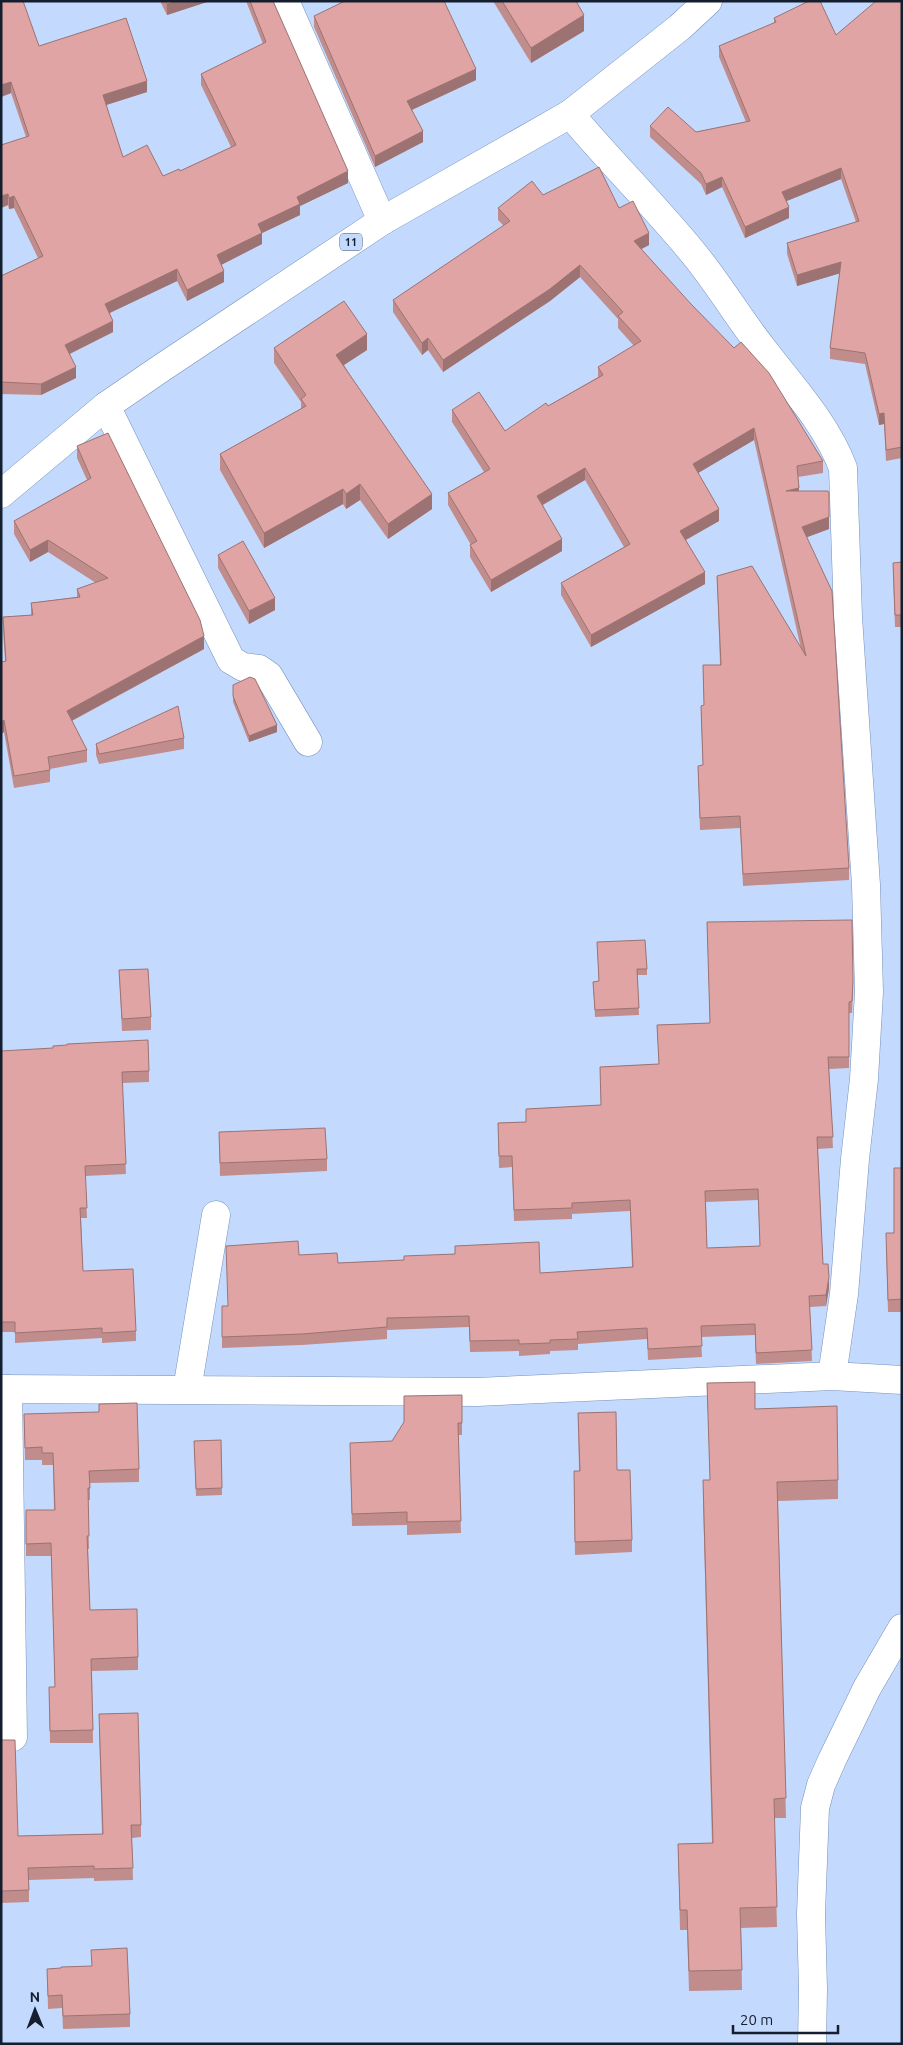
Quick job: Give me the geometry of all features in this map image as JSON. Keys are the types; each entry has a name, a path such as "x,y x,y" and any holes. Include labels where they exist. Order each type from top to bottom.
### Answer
{"main road":[{"path":"285,1 382,221"},
{"name":"11","path":"1,494 106,406 382,221 570,114 680,27 708,1"},
{"path":"570,114 654,207 699,261 748,330 824,430 843,468 848,616 866,885 869,992 864,1078 844,1294 832,1376"},
{"path":"106,406 231,660 243,667 259,669 269,676 308,742"},
{"path":"187,1390 216,1215"},
{"path":"13,1737 4,1389 477,1392 832,1376 902,1380"},
{"path":"812,2044 811,1914 815,1808 821,1785 832,1760 867,1688 902,1628"}],"building":[{"path":"1,1 23,1 39,46 126,18 147,81 103,95 123,157 147,145 163,176 179,169 180,171 236,145 201,74 266,42 250,1 273,1 348,171 297,197 300,204 258,224 262,233 217,255 224,271 187,290 177,269 105,304 113,321 65,345 76,367 41,384 1,382 1,276 43,256 14,196 9,198 8,194 1,196 1,145 29,136 11,82 1,85"},
{"path":"345,1 444,1 476,69 407,101 423,131 375,156 314,16"},
{"path":"502,1 576,1 584,15 531,48"},
{"path":"809,1 820,1 836,35 876,1 902,1 902,447 886,450 884,413 879,414 865,353 830,348 841,262 797,275 787,243 859,221 841,168 782,192 789,207 745,227 722,177 706,184 701,173 650,126 668,107 696,132 750,121 719,46 776,22 774,18"},
{"path":"599,167 619,208 633,201 649,233 634,241 734,348 741,342 769,373 823,461 797,466 799,488 786,491 828,491 829,493 829,517 802,527 832,591 849,868 743,874 740,816 700,818 698,766 703,765 701,706 704,705 703,665 721,665 717,576 752,566 806,656 754,428 693,464 719,509 680,531 705,572 591,635 561,583 630,544 585,468 537,496 562,539 491,580 470,545 477,541 448,493 490,469 452,410 479,392 505,431 546,403 548,406 603,375 598,367 641,341 618,316 623,312 580,265 550,289 443,360 428,338 422,343 393,300 510,221 498,208 532,181 543,195"},
{"path":"344,301 367,334 336,355 432,494 388,524 360,484 346,494 343,489 264,533 220,454 306,406 301,399 306,395 274,348"},
{"path":"108,433 200,620 204,636 67,711 87,750 48,757 50,770 14,776 4,720 1,722 1,662 6,661 3,617 33,615 31,603 80,597 77,589 108,578 48,540 30,550 14,521 91,478 77,446"},
{"path":"243,541 275,598 249,611 218,555"},
{"path":"902,562 902,635 901,615 895,615 893,563"},
{"path":"250,677 255,679 277,725 249,736 233,696 233,685"},
{"path":"178,706 184,738 99,754 96,744"},
{"path":"852,920 853,981 852,1001 849,1002 849,1057 828,1057 833,1137 817,1137 823,1264 828,1264 829,1277 826,1295 809,1296 812,1350 756,1353 755,1324 701,1326 702,1346 648,1349 647,1328 577,1332 578,1339 550,1340 550,1343 519,1344 519,1340 470,1341 469,1316 387,1318 387,1327 302,1334 222,1337 222,1306 228,1306 226,1246 298,1241 299,1255 337,1253 338,1263 404,1260 404,1256 455,1254 455,1246 539,1242 540,1273 633,1267 630,1200 572,1203 572,1208 514,1210 512,1156 499,1156 498,1123 526,1122 526,1109 601,1105 600,1067 659,1064 657,1025 710,1023 707,922","holes":["758,1189 760,1246 707,1248 705,1191"]},
{"path":"645,940 647,969 637,969 639,1008 595,1010 593,982 599,981 597,942"},
{"path":"148,969 151,1017 122,1019 119,970"},
{"path":"148,1040 149,1071 122,1072 126,1164 85,1166 87,1208 80,1208 83,1271 133,1269 136,1331 102,1333 102,1328 15,1333 15,1322 1,1322 1,1051 53,1048 53,1046 67,1044"},
{"path":"325,1128 327,1159 220,1163 219,1132"},
{"path":"894,1168 902,1168 902,1299 888,1300 886,1233 894,1233"},
{"path":"755,1382 755,1409 837,1406 838,1480 777,1482 786,1798 774,1799 777,1907 740,1908 742,1970 689,1971 687,1910 680,1910 678,1844 713,1843 703,1480 710,1480 707,1383"},
{"path":"462,1395 462,1423 458,1423 461,1521 407,1522 407,1512 352,1514 350,1443 392,1441 404,1422 404,1396"},
{"path":"137,1403 139,1469 89,1471 89,1536 87,1536 90,1610 137,1609 138,1657 91,1659 93,1730 50,1731 49,1687 55,1687 51,1543 26,1544 26,1510 55,1510 53,1453 42,1453 42,1447 25,1448 24,1414 99,1412 99,1404"},
{"path":"616,1412 617,1470 630,1470 632,1540 575,1542 574,1471 580,1471 578,1413"},
{"path":"221,1440 222,1488 196,1489 194,1441"},
{"path":"138,1713 141,1825 131,1825 133,1868 94,1869 94,1866 28,1868 29,1890 1,1891 1,1740 15,1740 18,1836 103,1834 99,1714"},
{"path":"127,1948 130,2014 63,2016 62,1995 48,1996 47,1969 92,1966 91,1950"}]}
